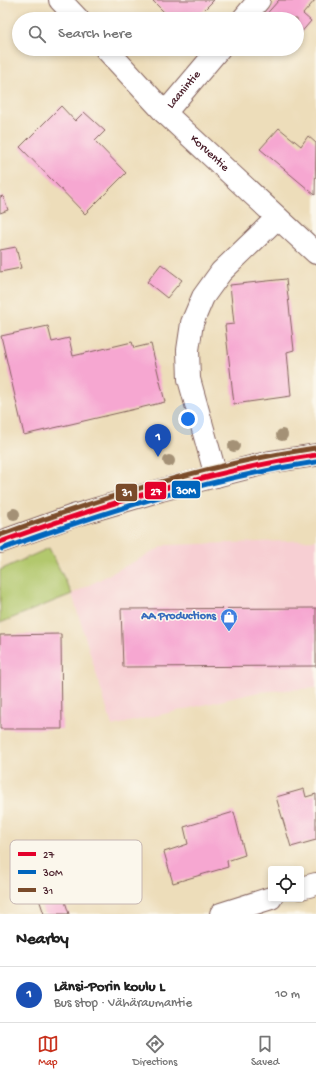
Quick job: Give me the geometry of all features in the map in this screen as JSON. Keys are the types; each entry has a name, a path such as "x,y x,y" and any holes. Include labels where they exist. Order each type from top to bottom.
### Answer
{"street":[{"path":"60,0 71,12"},
{"path":"249,12 259,0"},
{"name":"Korventie","path":"112,56 165,113 316,253"},
{"name":"Laanintie","path":"165,113 213,56"},
{"path":"216,476 189,379 188,350 192,323 203,297 221,272 278,218"},
{"path":"0,542 73,516 162,490 270,462 316,455"},
{"path":"304,887 316,884"},
{"path":"221,914 268,899"}],"shaded area":[{"path":"316,540 316,688 259,692 112,726 72,594 166,545"}],"green space":[{"path":"49,548 72,594 0,623 0,570"}],"building":[{"path":"214,0 202,12 164,12 153,1"},
{"path":"279,0 315,0 304,13 268,12"},
{"path":"304,15 311,21 304,29"},
{"path":"61,106 75,121 84,112 105,131 95,141 126,173 85,214 20,147"},
{"path":"279,128 301,146 308,136 316,143 315,195 260,149"},
{"path":"3,196 8,210 0,213 0,197"},
{"path":"16,247 21,268 0,272 0,250"},
{"path":"161,264 182,280 167,298 147,282"},
{"path":"286,279 294,350 287,352 291,396 234,404 225,325 234,324 230,285"},
{"path":"48,326 52,342 69,338 73,356 132,342 134,348 151,344 165,402 24,435 1,336"},
{"path":"316,608 316,666 123,667 121,609"},
{"path":"61,634 62,729 0,729 0,635"},
{"path":"304,789 306,797 316,794 316,840 291,847 276,797"},
{"path":"234,812 245,855 227,861 228,867 173,883 164,852 188,844 184,827"},
{"path":"41,904 66,904 69,914 44,914"}],"transit line":[{"name":"31","path":"0,535 116,495 155,484 235,463 315,448"},
{"name":"27","path":"0,542 117,502 156,491 236,470 316,455"},
{"name":"30M","path":"2,549 118,509 157,498 236,477 316,462"}],"place":[{"name":"Länsi-Porin koulu L","path":"158,457"},
{"name":"AA Productions","path":"229,632"}]}
